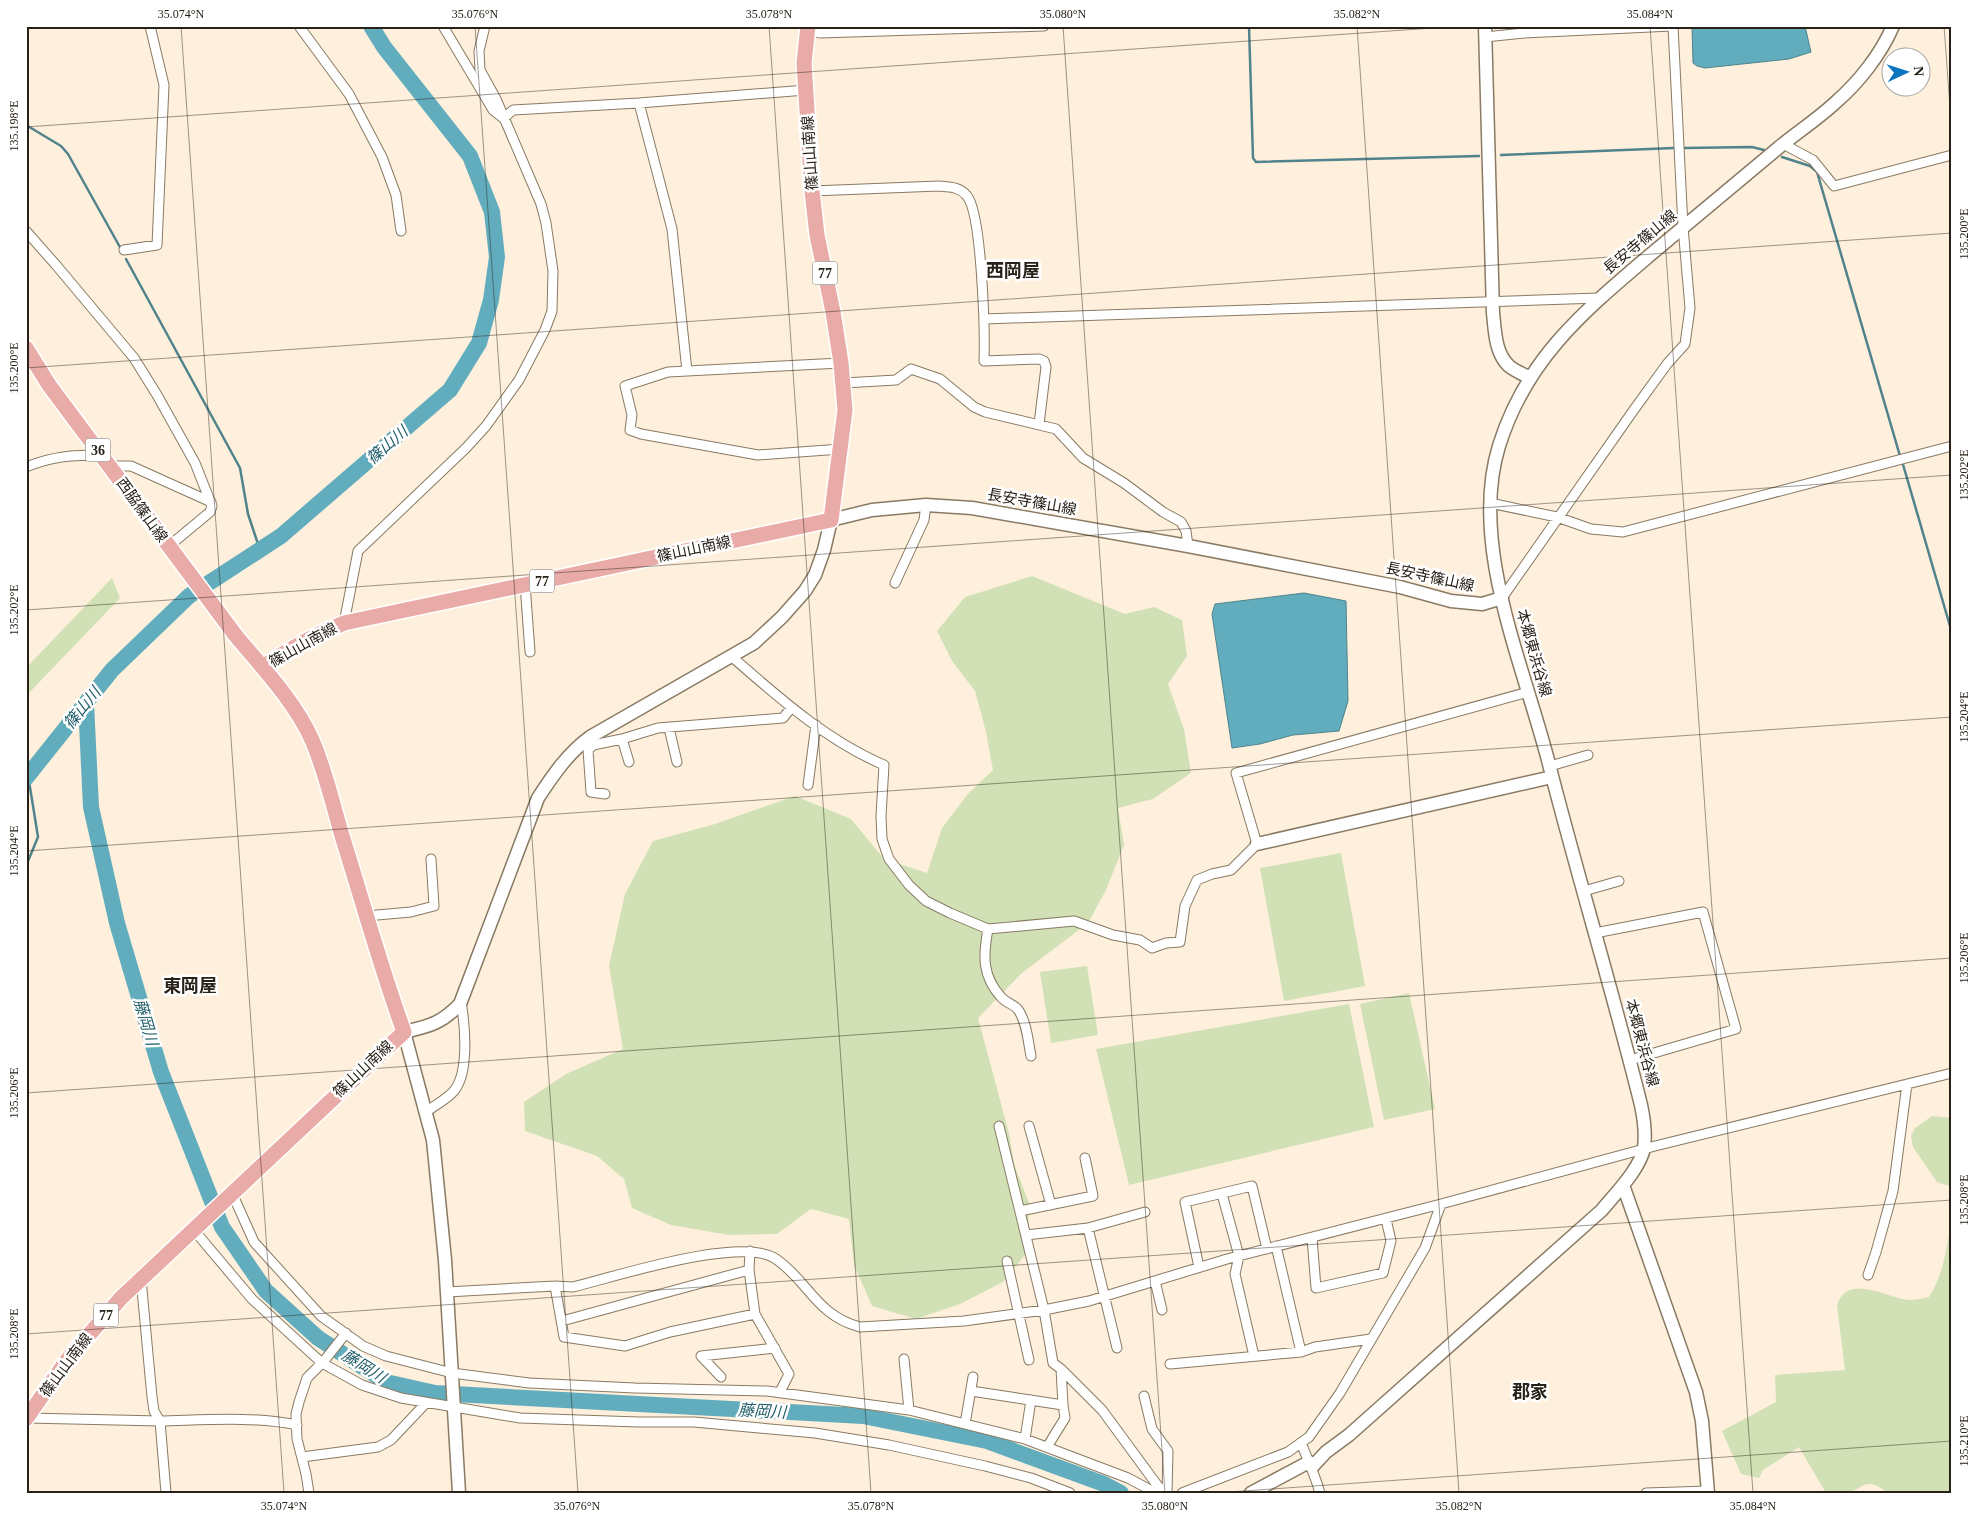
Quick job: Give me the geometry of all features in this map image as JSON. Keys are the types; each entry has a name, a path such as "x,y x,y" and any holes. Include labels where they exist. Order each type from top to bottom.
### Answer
{"main road":[{"name":"長安寺篠山線","path":"831,520 872,510 926,505 972,508 1188,546 1400,587 1451,601 1482,604 1502,598 1492,543 1490,503 1498,448 1515,403 1549,350 1577,318 1599,298 1683,226 1837,101 1869,66 1887,40 1893,26"},
{"name":"篠山山南線","path":"27,1419 67,1360 121,1298 404,1032 312,740 295,711 263,667 296,645 344,623 831,520 842,449 845,410 844,383 834,312 817,235 812,191 804,63 808,28"},
{"path":"1485,32 1492,303 1496,338 1502,357 1510,367 1530,378"},
{"name":"西脇篠山線","path":"26,348 49,385 170,548 236,636 263,667"},
{"path":"459,1493 447,1292 433,1140 404,1032 433,1026 449,1016 461,1002 538,798 556,770 579,745 592,741 754,643 782,618 805,591 815,575 824,550 831,520"},
{"name":"本郷東浜谷線","path":"1251,1493 1311,1464 1349,1435 1602,1210 1623,1185 1644,1150 1645,1130 1642,1105 1502,598"},
{"path":"1256,844 1551,771"},
{"path":"1623,1185 1696,1392 1702,1421 1708,1492"}],"street":[{"path":"124,250 157,245 164,85 150,26"},
{"path":"298,26 349,94 382,157 396,195 402,231"},
{"path":"443,26 493,110 504,118"},
{"path":"344,623 358,551 466,448 486,426 519,380 545,330 552,311 553,271 541,204 504,118 480,70 479,51 485,26"},
{"path":"808,28 820,33 1044,26"},
{"path":"1485,32 1524,33 1672,26 1683,226 1690,308 1685,344 1667,364 1557,517 1502,598"},
{"path":"504,118 513,110 639,103 806,90"},
{"path":"639,103 672,229 687,371"},
{"path":"1783,144 1813,160 1834,186 1952,155"},
{"path":"812,191 939,186 956,187 967,196 972,207 977,235 985,319 984,361 1039,359 1044,361 1046,367 1039,424"},
{"path":"26,231 134,358 157,394 195,463 212,502 210,512 170,548"},
{"path":"985,319 1599,298"},
{"path":"842,363 668,372 625,386 632,415 630,430 641,434 758,454 842,449"},
{"path":"844,383 896,380 911,369 940,379 974,407 985,412 1056,429 1083,458 1181,522 1186,531 1188,546"},
{"path":"1490,503 1557,517 1591,529 1623,532 1952,446"},
{"path":"26,467 46,459 72,455 106,461 131,466 212,502"},
{"path":"895,583 924,520 926,505"},
{"path":"526,584 530,652"},
{"path":"731,656 791,708 858,754 884,765 881,816 882,839 889,860 909,885 926,901 988,929 1074,921 1113,935 1140,940 1152,948 1166,943 1180,942 1185,906 1197,880 1212,874 1231,870 1256,844 1236,773 1528,692"},
{"path":"604,794 591,792 588,750 592,741 622,739 658,728 783,718 791,708"},
{"path":"808,785 816,725"},
{"path":"669,728 677,762"},
{"path":"622,739 629,762"},
{"path":"1551,771 1588,755"},
{"path":"366,916 412,912 434,906 431,859"},
{"path":"1584,891 1619,881"},
{"path":"1595,933 1703,912 1736,1028 1630,1060"},
{"path":"988,929 984,948 985,974 1002,998 1019,1010 1027,1033 1030,1056"},
{"path":"426,1112 452,1094 461,1082 464,1057 464,1022 461,1002"},
{"path":"447,1292 555,1286 573,1287 690,1256 750,1251 775,1258 821,1306 844,1323 860,1327 964,1322 1044,1310 1105,1296 1239,1256 1386,1219 1655,1146 1952,1073"},
{"path":"1868,1275 1893,1191 1907,1084"},
{"path":"999,1126 1044,1310 1053,1363 1102,1410 1162,1493"},
{"path":"1029,1126 1051,1205"},
{"path":"1020,1212 1093,1196 1085,1158"},
{"path":"1199,1267 1185,1202 1252,1186 1272,1248 1301,1352"},
{"path":"1222,1194 1239,1256 1235,1274 1254,1356"},
{"path":"229,1195 254,1242 321,1316 344,1335 386,1356 452,1376 529,1382 780,1392 909,1410 1025,1439 1128,1478 1156,1493"},
{"path":"1182,1493 1288,1452 1309,1437 1340,1393 1425,1248 1441,1204"},
{"path":"1026,1235 1088,1228 1145,1212"},
{"path":"1312,1238 1316,1288 1383,1273 1391,1242 1386,1219"},
{"path":"197,1226 252,1299 323,1362 362,1385 401,1398 520,1418 621,1422 694,1422 815,1433 889,1445 985,1466 1031,1478 1070,1493"},
{"path":"1088,1228 1117,1348"},
{"path":"750,1251 749,1270 755,1314 789,1374 780,1392"},
{"path":"1007,1261 1029,1360"},
{"path":"562,1320 749,1270"},
{"path":"141,1279 152,1397 154,1411 160,1422 166,1493"},
{"path":"1155,1280 1162,1310"},
{"path":"555,1286 564,1337 625,1346 670,1332 755,1314"},
{"path":"308,1493 297,1439 296,1414 307,1378 323,1362 344,1335"},
{"path":"1170,1364 1301,1352 1315,1347 1371,1339"},
{"path":"721,1377 701,1356 775,1348"},
{"path":"904,1359 909,1410"},
{"path":"1047,1447 1065,1418 1061,1369"},
{"path":"965,1424 973,1378"},
{"path":"970,1391 1063,1405"},
{"path":"1144,1396 1152,1429 1168,1451 1167,1493"},
{"path":"1025,1439 1030,1400"},
{"path":"302,1457 378,1447 391,1440 426,1403"},
{"path":"27,1419 160,1422 228,1420 284,1422 297,1425"},
{"path":"1301,1443 1311,1464 1320,1493"},
{"path":"1646,1493 1708,1492"}],"green space":[{"path":"1032,576 1125,614 1154,607 1182,620 1187,656 1168,684 1184,729 1191,773 1153,799 1118,808 1124,845 1106,890 1088,923 1022,973 978,1018 1010,1137 1014,1164 1029,1203 1028,1251 1003,1282 960,1304 916,1319 872,1306 854,1265 849,1219 811,1209 777,1234 729,1235 671,1225 632,1208 624,1179 597,1156 525,1131 524,1102 566,1074 623,1049 609,966 625,894 653,841 715,824 795,796 851,819 884,859 927,873 942,828 967,795 993,770 986,732 975,691 952,661 937,631 965,597"},
{"path":"112,578 120,598 26,696 26,668"},
{"path":"1341,853 1365,986 1284,1001 1260,868"},
{"path":"1087,966 1098,1035 1051,1043 1040,972"},
{"path":"1409,993 1435,1109 1384,1120 1360,1004"},
{"path":"1349,1004 1374,1127 1129,1185 1096,1049"},
{"path":"1932,1116 1952,1118 1952,1187 1937,1182 1913,1147 1911,1136 1915,1128"},
{"path":"1952,1221 1952,1493 1884,1493 1884,1490 1877,1486 1868,1484 1846,1493 1826,1493 1799,1447 1763,1470 1759,1478 1741,1474 1722,1431 1776,1402 1775,1375 1845,1370 1837,1305 1842,1295 1850,1290 1859,1288 1909,1300 1929,1297 1941,1270"}],"water":[{"path":"1692,26 1805,26 1811,52 1789,59 1705,68 1693,63"},
{"path":"1304,593 1346,601 1348,701 1339,731 1293,735 1260,744 1232,748 1212,614 1215,604"}],"waterway":[{"name":"篠山川","path":"26,778 112,670 189,596 281,536 450,390 479,343 491,300 497,257 492,212 470,156 384,47 371,26"},
{"path":"1249,26 1253,158 1256,162 1479,156"},
{"path":"26,125 61,146 68,154 121,249"},
{"path":"1684,148 1752,147 1764,150"},
{"path":"1501,155 1674,148"},
{"path":"1782,157 1810,166 1817,172 1900,456"},
{"path":"126,259 240,468 248,514 260,550"},
{"path":"1902,461 1952,633"},
{"name":"藤岡川","path":"86,703 91,807 117,923 161,1072 222,1227 266,1291 318,1338 386,1382 435,1393 863,1416 987,1441 1104,1484 1121,1493"},
{"path":"26,866 38,837 28,775"}],"district":[{"name":"西岡屋","path":"1013,271"},
{"name":"東岡屋","path":"190,986"},
{"name":"郡家","path":"1530,1392"}]}
